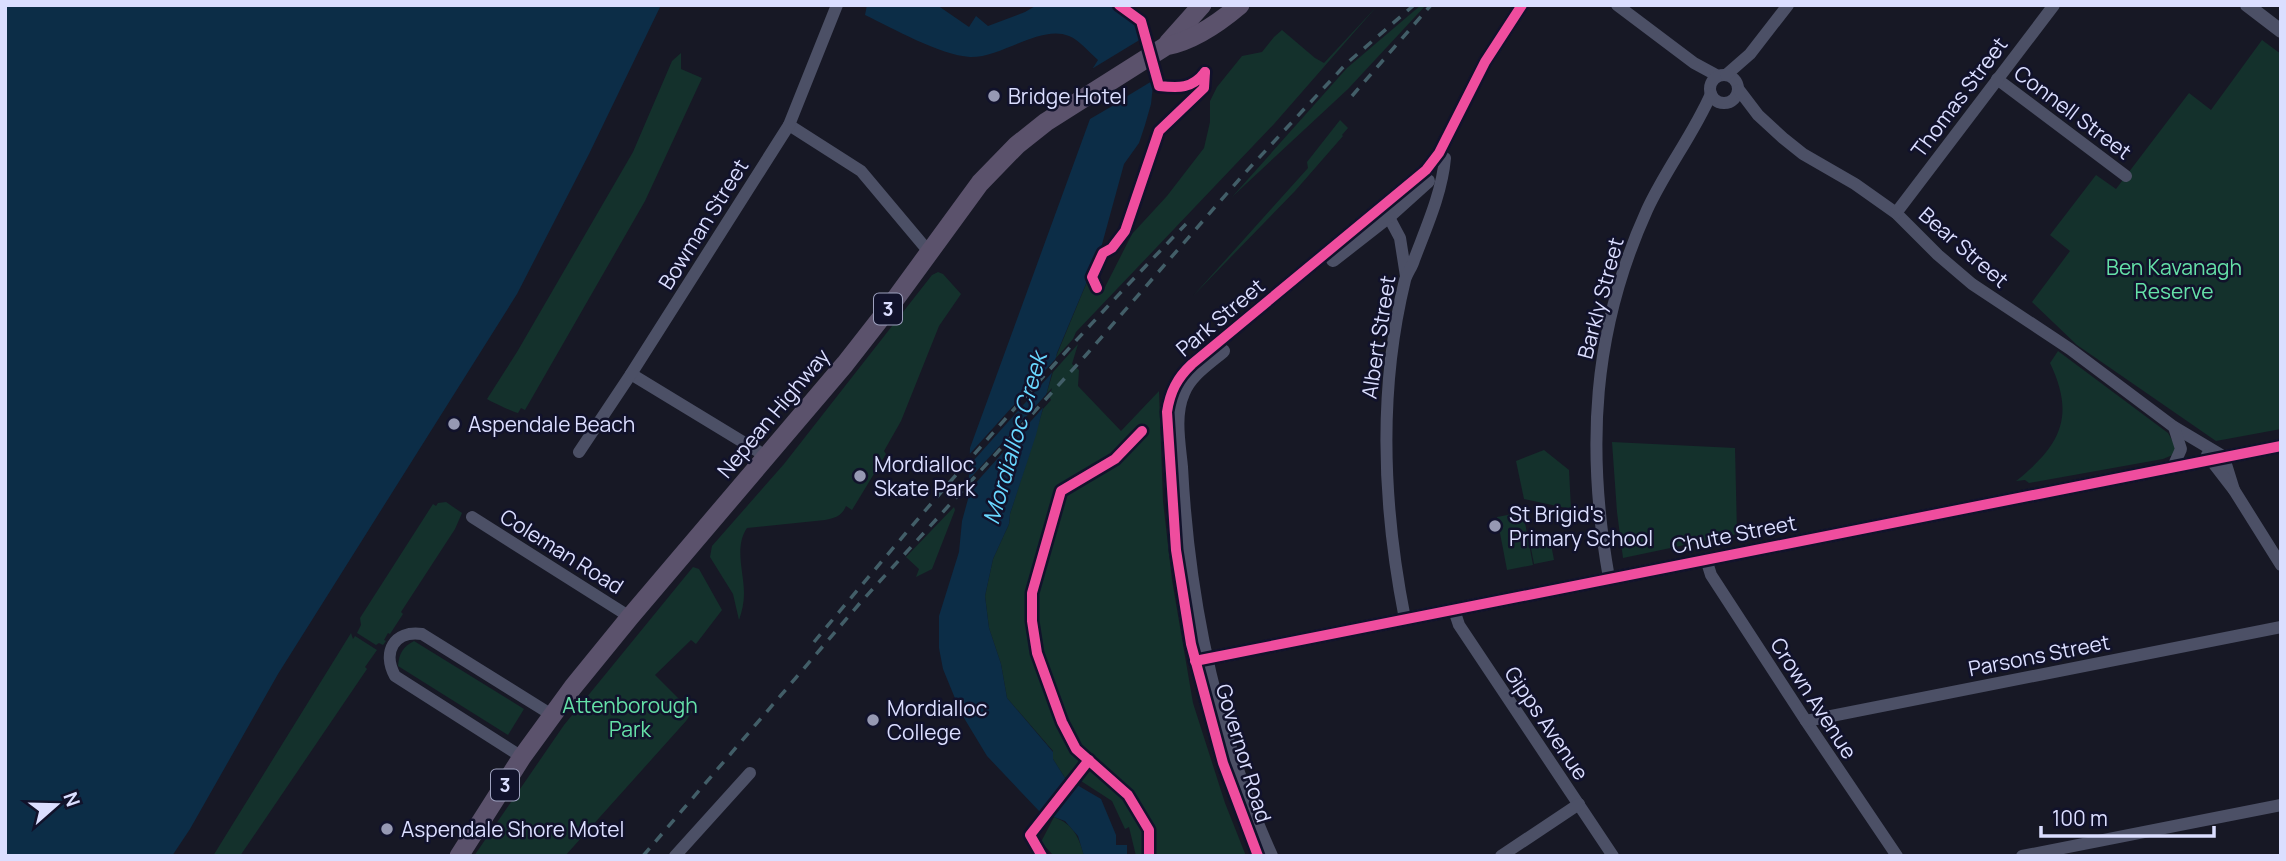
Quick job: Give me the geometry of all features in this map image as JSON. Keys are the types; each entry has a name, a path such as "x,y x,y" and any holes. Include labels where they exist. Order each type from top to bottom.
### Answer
{"highway":[{"name":"3","path":"1159,50 1202,5"},
{"name":"3","path":"1159,50 1190,38 1240,5"},
{"name":"Nepean Highway","path":"459,856 552,715 630,617 864,340 980,183 1005,156 1045,122 1159,50"}],"street":[{"name":"Bowman Street","path":"579,452 789,125 837,5"},
{"name":"Albert Street","path":"1405,619 1392,540 1387,440 1395,338 1406,277 1439,187 1442,155 1485,62 1522,5"},
{"name":"Albert Street","path":"1442,155 1490,69 1530,5"},
{"path":"1617,5 1733,94"},
{"name":"Barkly Street","path":"1609,578 1597,493 1595,432 1607,327 1627,260 1662,180 1696,126 1717,82 1750,54 1788,5"},
{"name":"Thomas Street","path":"1896,213 2053,5"},
{"path":"2247,5 2281,31"},
{"name":"Barkly Street","path":"1696,126 1733,94 1750,54"},
{"name":"Connell Street","path":"1997,79 2126,176"},
{"path":"1717,82 1733,94"},
{"name":"Bear Street","path":"1733,94 1803,154 1855,184 1896,213 1972,284 2070,349 2217,459 2281,565"},
{"path":"789,125 861,171 929,252"},
{"name":"Park Street","path":"1200,660 1186,621 1176,550 1168,431 1169,397 1178,379 1192,364 1431,178 1442,155"},
{"path":"1385,212 1401,243 1406,277"},
{"path":"631,374 766,457"},
{"path":"2173,467 2181,449 2178,429"},
{"name":"Chute Street","path":"1200,660 2281,446"},
{"name":"Coleman Road","path":"472,517 630,617"},
{"name":"Crown Avenue","path":"1706,559 1711,575 1805,721 1897,856"},
{"name":"Gipps Avenue","path":"1454,610 1459,625 1613,856"},
{"name":"Parsons Street","path":"1805,721 2281,627"},
{"path":"522,757 395,676 390,658 395,641 405,634 422,634 552,715"},
{"name":"Governor Road","path":"1200,660 1228,781 1258,856"},
{"name":"Governor Road","path":"1200,660 1240,780 1270,856"},
{"path":"675,856 750,773"},
{"path":"1501,856 1578,804"},
{"path":"2022,856 2281,804"}],"green space":[{"path":"1378,5 1274,124 1076,332 1055,359 1091,272 1103,291 1132,234 1167,196 1204,148 1210,122 1210,101 1217,87 1242,56 1262,52 1282,30 1324,63"},
{"path":"1421,5 1426,5 1348,89 1232,197 1347,68"},
{"name":"Ben Kavanagh Reserve","path":"2262,40 2281,54 2281,429 2216,441 2077,345 2032,302 2070,251 2050,235 2096,175 2116,189 2189,93 2211,110"},
{"path":"681,53 681,69 702,78 645,201 525,410 521,408 518,413 487,399 633,152 672,61"},
{"path":"1340,120 1348,128 1343,136 1295,191 1193,296 1308,168 1307,162"},
{"path":"938,272 961,294 939,326 901,421 884,451 886,454 852,510 846,506 838,516 825,520 747,528 741,543 744,597 739,620 733,594 710,557 712,546 784,464 932,275"},
{"path":"1078,344 1072,364 1079,370 1078,386 1121,431 1159,391 1163,501 1172,580 1193,703 1225,803 1246,856 1136,856 1129,827 1125,829 1112,801 1081,781 1083,776 1074,770 1065,778 1053,759 1053,751 1007,698 1001,664 989,628 985,596 993,559 1009,524 1043,409 1051,400 1047,392 1053,372"},
{"path":"2058,351 2168,433 2176,447 2175,454 2163,459 2029,483 2025,480 2016,481 2044,455 2059,429 2062,399 2050,363"},
{"path":"1612,442 1735,448 1737,534 1623,558"},
{"path":"1544,450 1569,470 1571,509 1524,499 1516,461"},
{"path":"446,502 462,513 455,529 401,612 403,614 390,634 388,633 384,640 386,641 383,645 376,645 357,633 361,625 360,618 433,504 436,506"},
{"path":"954,507 932,569 916,577 919,569 906,557"},
{"path":"1523,512 1533,565 1507,570 1497,517"},
{"path":"1549,534 1554,560 1534,564 1529,538"},
{"name":"Attenborough Park","path":"693,567 699,569 722,610 696,644 691,640 655,675 692,712 686,721 565,856 474,856 564,725"},
{"path":"351,633 353,639 355,636 377,650 365,667 367,669 240,856 213,856"},
{"path":"414,641 524,709 508,735 398,666 402,651"},
{"path":"1054,817 1066,823 1074,832 1084,856 1054,856 1041,842"}],"water":[{"path":"5,5 661,5 517,294 278,674 172,856 5,856"},
{"name":"Mordialloc Creek","path":"867,5 937,5 969,27 976,16 988,26 1037,5 1110,5 1138,25 1154,76 1151,104 1139,143 1124,164 1101,248 1057,353 1036,435 1009,524 993,559 985,596 989,628 1001,664 1007,698 1053,752 1053,759 1065,778 1101,799 1116,835 1116,845 1127,845 1127,856 1084,856 1078,836 1065,821 1040,812 987,756 961,713 943,669 939,648 939,616 959,552 962,521 968,499 970,448 1090,119 1114,105 1093,68 1098,60 1069,36 1046,34 982,56 970,57 931,46 865,15"}],"pier":[{"path":"1146,36 1157,78 1111,106 1090,70"},
{"path":"1061,353 1057,367 966,469 966,458"},
{"path":"1052,388 1048,402 965,495 965,484"}],"railway":[{"path":"643,856 860,603 1086,355 1243,175 1346,64 1414,5"},
{"path":"1352,96 1431,5"},
{"path":"814,642 996,430 1186,224"}],"cycle path":[{"path":"1119,5 1141,21 1159,86 1185,86 1195,82 1205,72"},
{"path":"1258,856 1223,763 1191,644 1176,550 1167,412 1170,398 1178,380 1192,364 1426,170 1439,153 1485,62 1522,5"},
{"path":"1097,288 1092,277 1103,253 1112,248 1125,231 1159,131 1204,88 1205,72"},
{"path":"1142,431 1115,459 1061,491 1032,593 1032,621 1037,653 1062,722 1076,749 1128,795 1149,830 1149,856"},
{"path":"1195,661 2281,446"},
{"path":"1042,856 1030,835 1089,760"}],"place":[{"name":"Bridge Hotel","path":"994,96"},
{"name":"Aspendale Beach","path":"454,424"},
{"name":"Mordialloc Skate Park","path":"860,476"},
{"name":"St Brigid's Primary School","path":"1495,526"},
{"name":"Mordialloc College","path":"873,720"},
{"name":"Aspendale Shore Motel","path":"387,829"}]}
